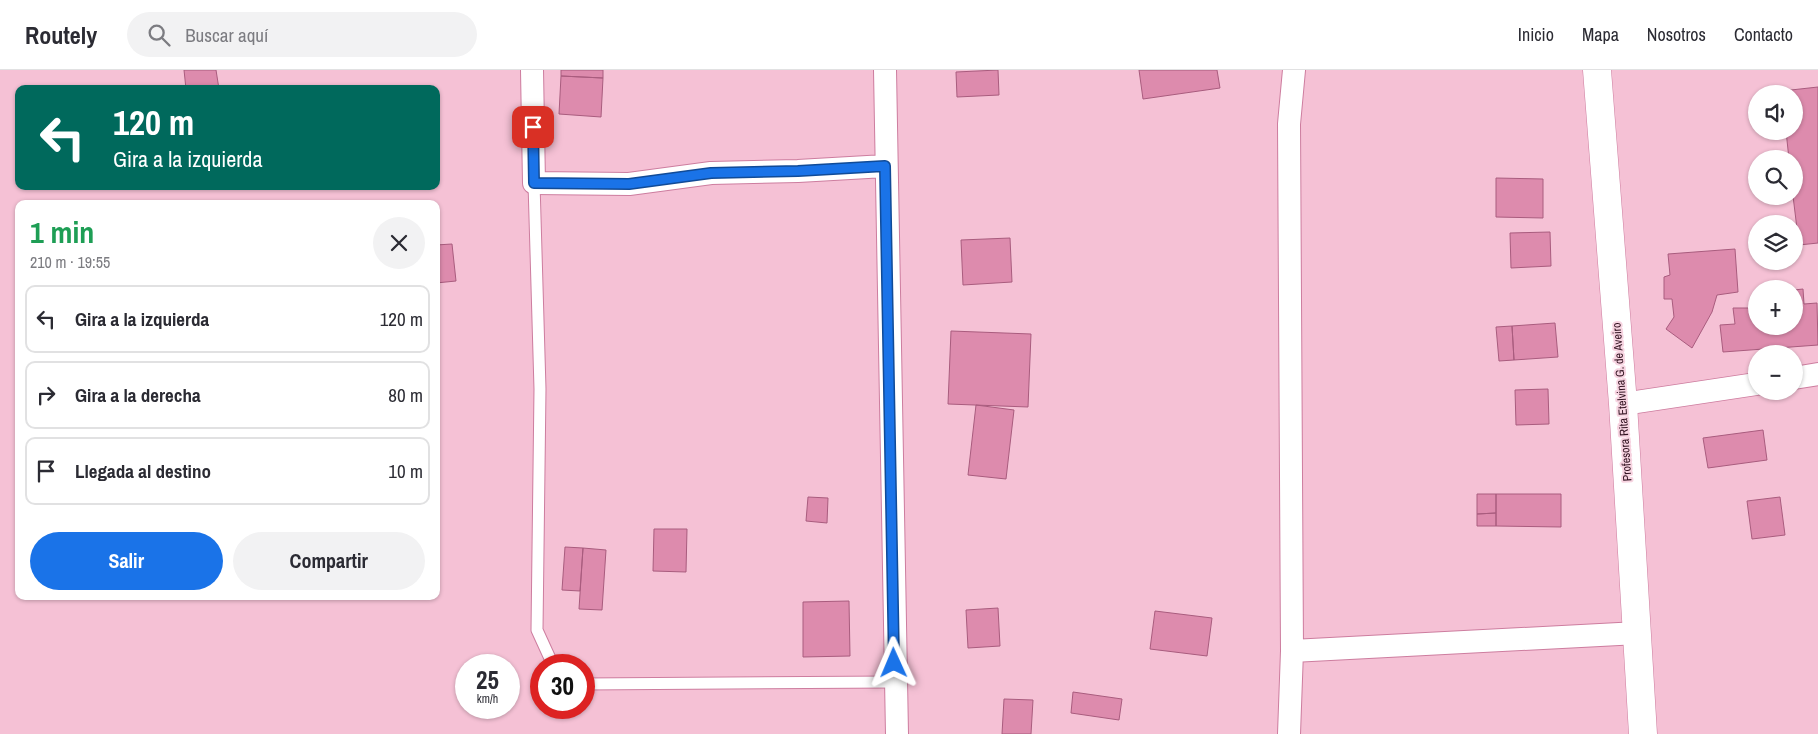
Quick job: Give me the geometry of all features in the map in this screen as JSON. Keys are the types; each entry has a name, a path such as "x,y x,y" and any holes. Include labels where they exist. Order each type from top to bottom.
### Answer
{"street":[{"path":"532,70 534,183 629,184 711,173 885,166"},
{"path":"885,70 885,166 896,734"},
{"path":"1289,734 1292,651 1289,124 1294,70"},
{"name":"Profesora Rita Etelvina G. de Aveiro","path":"1597,70 1623,404 1643,734"},
{"path":"1803,376 1818,374"},
{"path":"1623,404 1748,385"},
{"path":"1292,651 1638,633"}],"lane":[{"path":"534,183 540,389 537,630 548,654"},
{"path":"595,684 895,682"}],"building":[{"path":"184,70 216,70 218,85 186,85"},
{"path":"561,70 603,70 603,78 561,76"},
{"path":"998,70 999,95 957,97 956,72"},
{"path":"1139,70 1217,70 1220,88 1143,99"},
{"path":"561,76 603,78 601,117 559,114"},
{"path":"1818,87 1818,243 1803,245 1803,215 1795,215 1794,205 1803,205 1803,150 1788,150 1787,140 1803,140 1803,89"},
{"path":"1496,178 1543,179 1543,218 1496,217"},
{"path":"1550,232 1551,266 1511,268 1510,233"},
{"path":"1010,238 1012,282 963,285 961,240"},
{"path":"452,244 456,281 440,283 440,245"},
{"path":"1735,249 1738,292 1717,295 1712,312 1692,348 1666,329 1674,317 1672,299 1664,299 1664,277 1670,275 1668,254"},
{"path":"1803,289 1804,304 1817,303 1818,345 1748,345 1748,350 1723,352 1720,325 1735,324 1733,308 1748,308 1748,335 1803,335"},
{"path":"1555,323 1558,357 1514,360 1512,326"},
{"path":"1512,326 1514,360 1499,361 1496,327"},
{"path":"951,331 1031,334 1028,407 948,404"},
{"path":"1548,389 1549,424 1516,425 1515,390"},
{"path":"976,405 1014,410 1006,479 968,475"},
{"path":"1763,430 1767,460 1708,468 1703,438"},
{"path":"1477,494 1496,494 1496,513 1477,514"},
{"path":"1496,494 1561,494 1561,527 1496,526"},
{"path":"808,497 828,498 827,523 806,521"},
{"path":"1780,497 1785,535 1752,539 1747,501"},
{"path":"1496,513 1496,526 1477,526 1477,514"},
{"path":"654,529 687,529 686,572 653,571"},
{"path":"565,547 583,548 580,591 562,590"},
{"path":"583,548 606,550 602,610 579,609"},
{"path":"849,601 850,656 803,657 803,602"},
{"path":"998,608 1000,646 968,648 966,610"},
{"path":"1155,611 1212,618 1207,656 1150,649"},
{"path":"1073,692 1122,699 1119,720 1071,713"},
{"path":"1004,699 1033,700 1031,734 1002,734"}],"route":[{"path":"533,127 534,183 629,184 711,173 885,166 894,663"}]}
